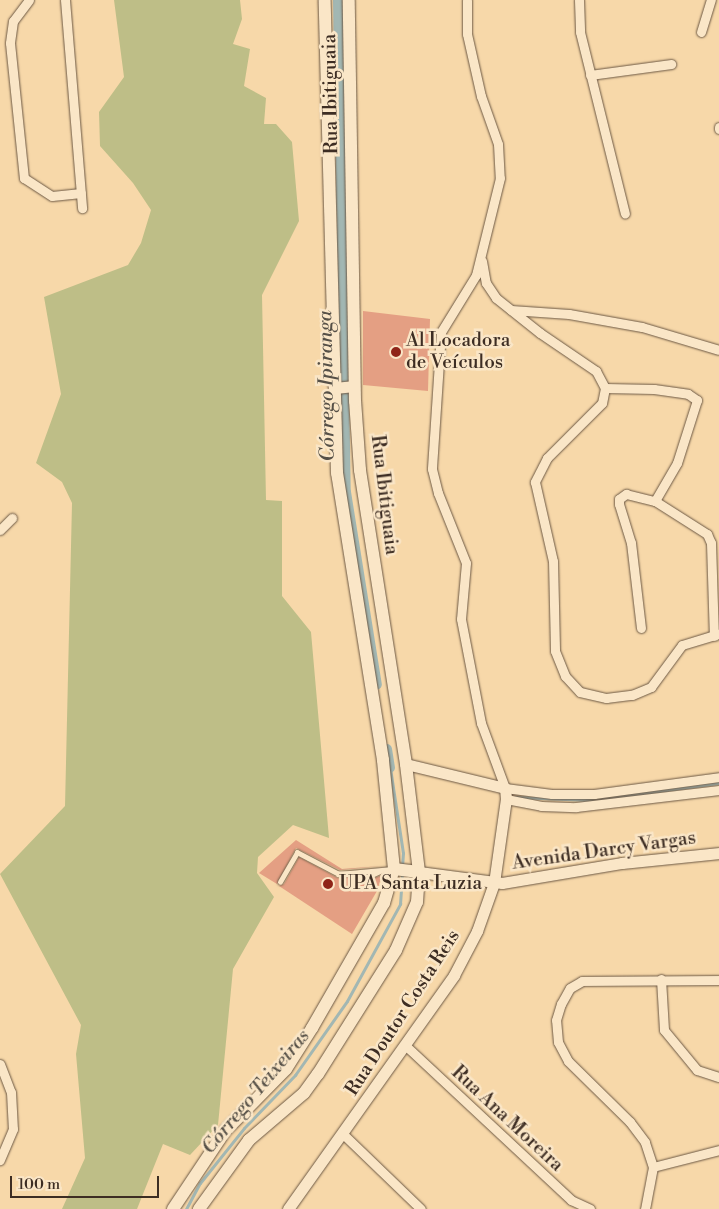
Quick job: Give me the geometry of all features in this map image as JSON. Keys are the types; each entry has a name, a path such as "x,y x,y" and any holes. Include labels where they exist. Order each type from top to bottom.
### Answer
{"main road":[{"name":"Rua Ibitiguaia","path":"325,0 337,388 337,473 383,760 391,870"},
{"name":"Rua Ibitiguaia","path":"198,1209 249,1140 304,1092 363,1006 415,911 415,871 406,764 364,509 353,386 349,0"},
{"path":"173,1209 225,1132 270,1088 302,1044 369,932 384,903 391,870 415,871"}],"street":[{"path":"29,0 13,21 10,43 24,178 52,196 81,193"},
{"path":"65,0 82,208"},
{"path":"468,0 468,34 481,96 498,144 499,169 482,258 476,276 441,332 432,470 438,493 466,563 461,619 476,709 505,794"},
{"path":"579,0 580,32 625,214"},
{"path":"701,32 711,0"},
{"path":"590,75 671,64"},
{"path":"482,258 486,283 511,310 596,371 605,388 602,403 547,458 534,482 553,561 555,651 565,676 580,692 606,698 632,695 651,687 682,645 716,635 711,543 707,534 655,501 626,494 620,499 631,543 641,628"},
{"path":"511,310 587,317 642,328 719,350"},
{"path":"337,388 353,386"},
{"path":"605,388 654,389 688,394 697,400 677,463 655,501"},
{"path":"0,530 12,518"},
{"path":"406,764 541,806 576,807 719,790"},
{"path":"505,794 594,794 719,778"},
{"name":"Rua Doutor Costa Reis","path":"288,1209 406,1046 454,975 478,931 494,883 505,794"},
{"name":"Avenida Darcy Vargas","path":"415,871 494,883 622,863 719,853"},
{"path":"661,979 664,1030 697,1070 719,1077"},
{"path":"645,1209 653,1167 645,1142 630,1122 568,1061 558,1042 556,1020 570,988 582,981 719,980"},
{"name":"Rua Ana Moreira","path":"406,1046 571,1200 590,1209"},
{"path":"0,1064 11,1092 13,1129 0,1160"},
{"path":"343,1134 420,1209"},
{"path":"653,1167 719,1150"}],"lane":[{"path":"280,882 297,852 339,874 391,870"},
{"path":"363,879 391,870"}],"green space":[{"path":"114,0 240,0 242,19 233,44 250,49 244,86 266,98 264,124 276,124 292,142 299,221 262,295 266,500 282,501 282,596 311,632 329,838 293,825 258,857 257,873 274,897 233,969 218,1125 190,1155 163,1144 137,1209 62,1209 85,1158 76,1054 81,1025 0,874 65,806 72,503 62,482 36,463 61,394 44,297 128,265 141,243 151,210 133,183 100,146 99,112 124,77"}],"building":[{"name":"Al Locadora de Veículos","path":"363,311 430,319 428,391 363,385"},
{"path":"296,840 342,869 381,866 340,870 296,848 277,884 259,873"},
{"name":"UPA Santa Luzia","path":"299,857 338,878 360,876 362,883 382,875 377,891 352,934 279,886 284,884"}],"waterway":[{"name":"Córrego Ipiranga","path":"338,0 346,492 377,685"},
{"name":"Córrego Ipiranga","path":"387,749 390,768"},
{"name":"Córrego Teixeiras","path":"390,768 403,853 402,868"},
{"name":"Córrego Ipiranga","path":"515,797 591,800 719,783"},
{"name":"Córrego Teixeiras","path":"186,1209 200,1183 244,1128 295,1075 347,1001 400,904 402,874"}],"place":[{"name":"Al Locadora de Veículos","path":"396,352"},
{"name":"UPA Santa Luzia","path":"328,884"}]}
